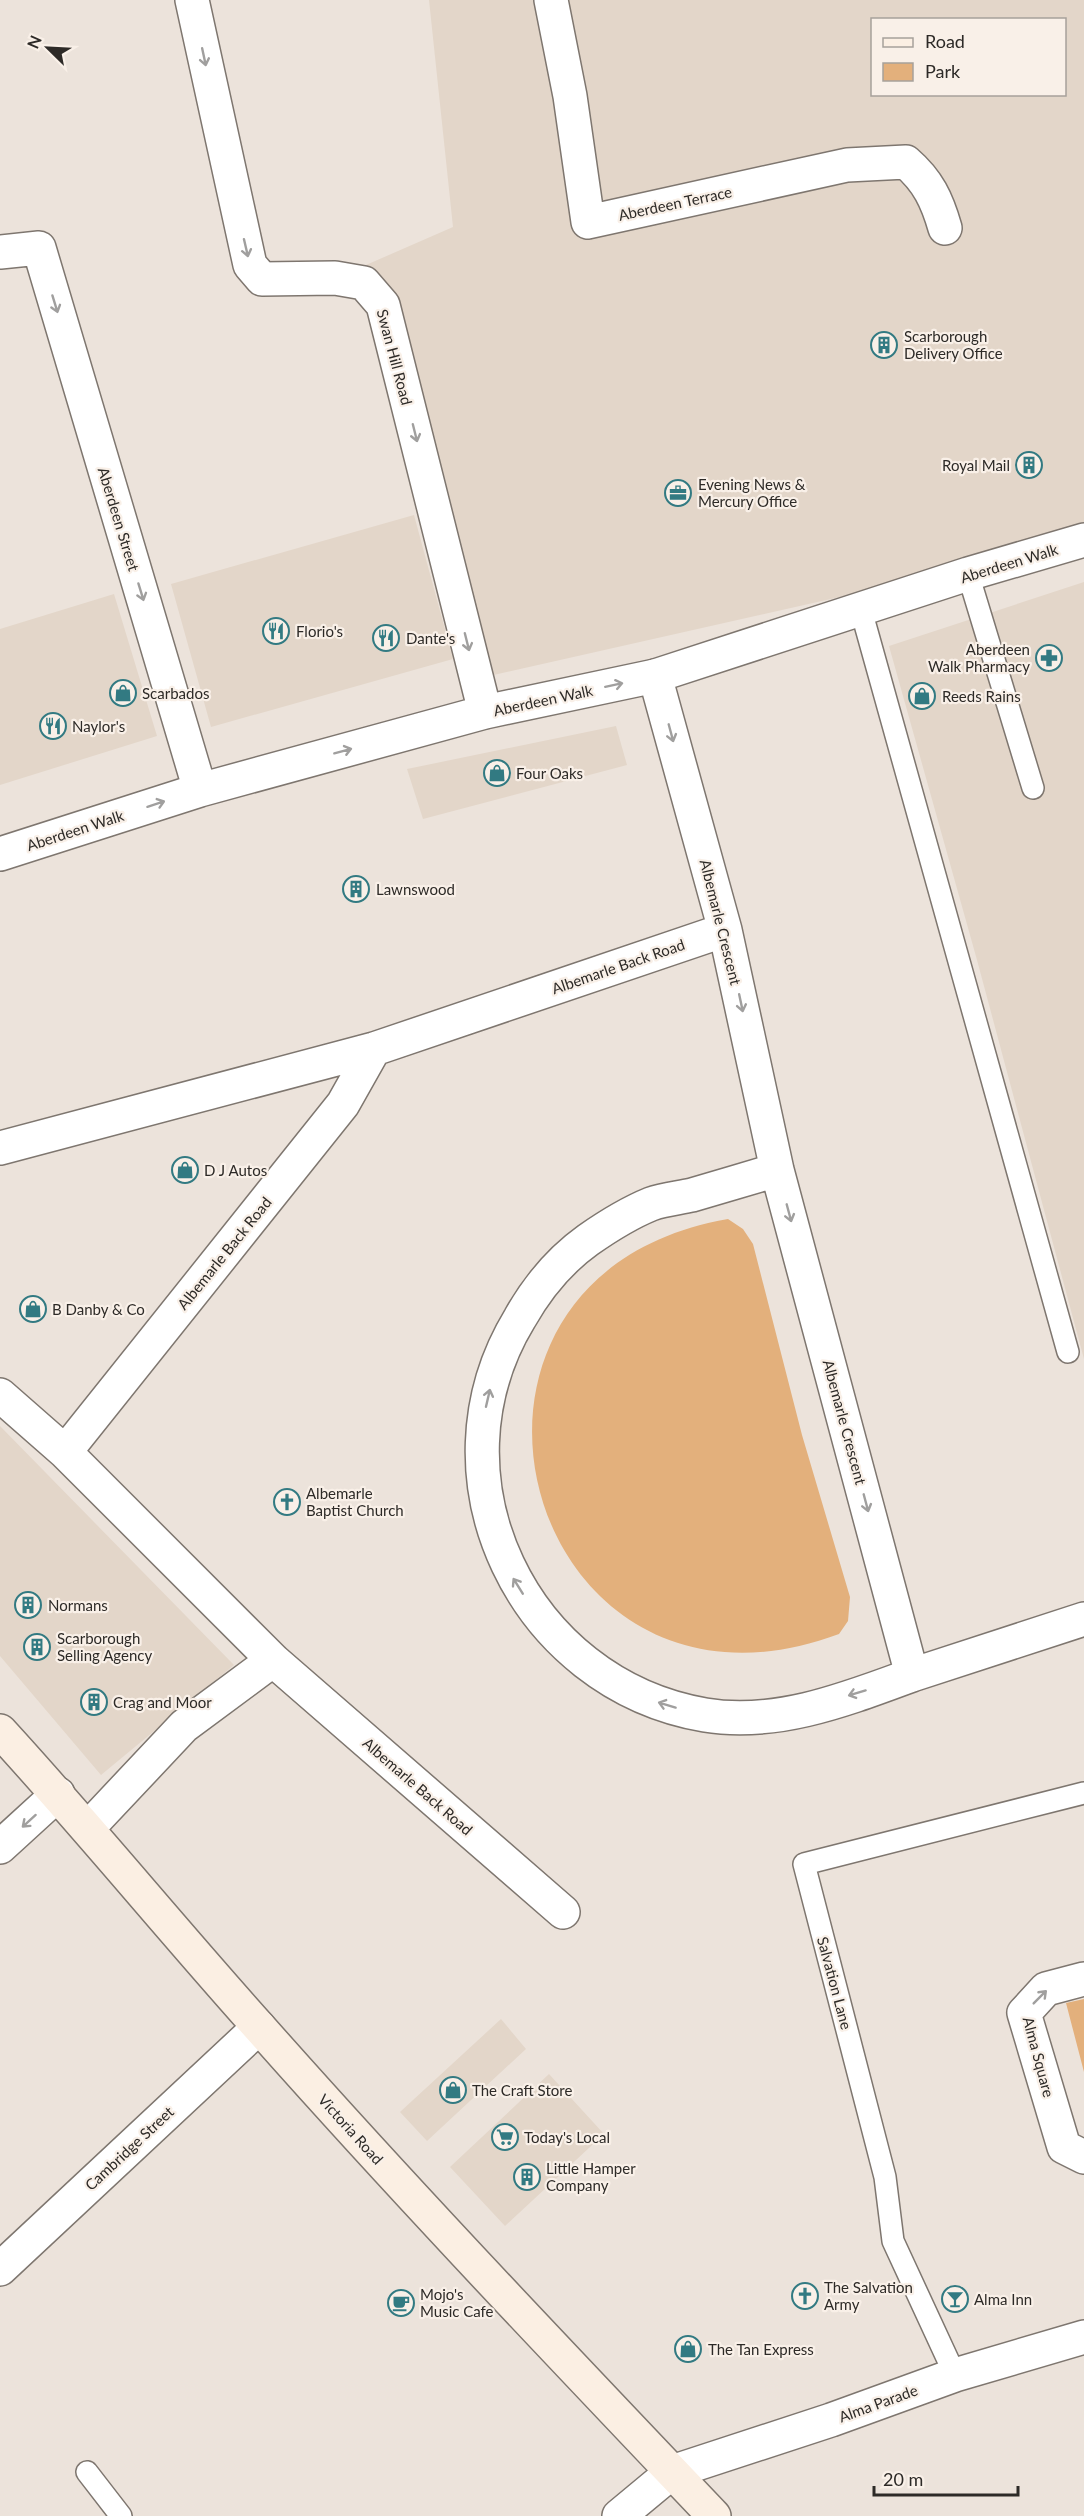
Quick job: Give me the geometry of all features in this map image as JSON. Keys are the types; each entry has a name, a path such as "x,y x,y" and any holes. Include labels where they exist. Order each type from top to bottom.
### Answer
{"main road":[{"name":"Victoria Road","path":"0,1731 88,1828 259,2027 419,2203 714,2516"}],"street":[{"name":"Swan Hill Road","path":"192,0 250,265 262,279 335,278 364,283 383,305 484,712"},
{"name":"Aberdeen Terrace","path":"551,0 570,96 588,222 847,165 906,162 923,176 937,201 945,228"},
{"name":"Aberdeen Street","path":"0,252 39,248 200,790"},
{"name":"Aberdeen Walk","path":"0,854 200,790 484,712 655,676 968,574 1084,540"},
{"name":"Albemarle Crescent","path":"655,676 725,930 777,1170 912,1675"},
{"name":"Albemarle Back Road","path":"0,1148 374,1049 725,930"},
{"name":"Albemarle Back Road","path":"65,1452 343,1104 374,1049"},
{"path":"777,1170 653,1203 618,1220 586,1241 557,1267 532,1297 512,1330 496,1366 486,1404 482,1442 486,1502 497,1542 514,1579 536,1613 562,1643 594,1669 638,1694 666,1705 706,1715 746,1718 786,1715 1084,1619"},
{"name":"Albemarle Back Road","path":"0,1395 65,1452 273,1660 563,1912"},
{"path":"88,1828 184,1726 273,1660"},
{"path":"0,1847 58,1794"},
{"name":"Alma Square","path":"1084,1979 1046,1989 1024,2013 1064,2146 1084,2157"},
{"name":"Cambridge Street","path":"0,2269 259,2027"},
{"name":"Alma Parade","path":"672,2472 831,2420 955,2375 1084,2337"},
{"path":"620,2516 672,2472"}],"lane":[{"path":"968,574 1033,788"},
{"path":"861,610 1068,1352"},
{"name":"Salvation Lane","path":"955,2375 893,2241 885,2177 804,1864 1084,1793"},
{"path":"87,2472 121,2516"}],"shaded area":[{"path":"429,0 1084,0 1084,542 489,676 366,265 453,227"},
{"path":"414,515 453,659 211,727 171,584"},
{"path":"1084,582 1084,1359 977,960 889,646"},
{"path":"114,594 157,736 0,785 0,629"},
{"path":"616,726 627,765 423,819 407,769"},
{"path":"0,1426 234,1665 101,1775 0,1656"},
{"name":"The Craft Store","path":"501,2019 526,2049 427,2141 400,2112"},
{"path":"549,2074 604,2134 505,2226 450,2167"}],"green space":[{"path":"728,1219 743,1229 753,1244 802,1435 850,1597 848,1621 839,1634 730,1652 642,1627 577,1570 540,1492 533,1407 560,1325 624,1258"},
{"path":"1084,1999 1084,2072 1066,2003"}],"place":[{"name":"Scarborough Delivery Office","path":"884,345"},
{"name":"Royal Mail","path":"1029,465"},
{"name":"Evening News & Mercury Office","path":"678,493"},
{"name":"Florio's","path":"276,631"},
{"name":"Dante's","path":"386,638"},
{"name":"Aberdeen Walk Pharmacy","path":"1049,658"},
{"name":"Scarbados","path":"123,693"},
{"name":"Reeds Rains","path":"922,696"},
{"name":"Naylor's","path":"53,726"},
{"name":"Four Oaks","path":"497,773"},
{"name":"Lawnswood","path":"356,889"},
{"name":"D J Autos","path":"185,1170"},
{"name":"B Danby & Co","path":"33,1309"},
{"name":"Albemarle Baptist Church","path":"287,1502"},
{"name":"Normans","path":"28,1605"},
{"name":"Scarborough Selling Agency","path":"37,1647"},
{"name":"Crag and Moor","path":"94,1702"},
{"name":"The Craft Store","path":"453,2090"},
{"name":"Today's Local","path":"505,2137"},
{"name":"Little Hamper Company","path":"527,2177"},
{"name":"The Salvation Army","path":"805,2296"},
{"name":"Alma Inn","path":"955,2299"},
{"name":"Mojo's Music Cafe","path":"401,2303"},
{"name":"The Tan Express","path":"688,2349"}]}
